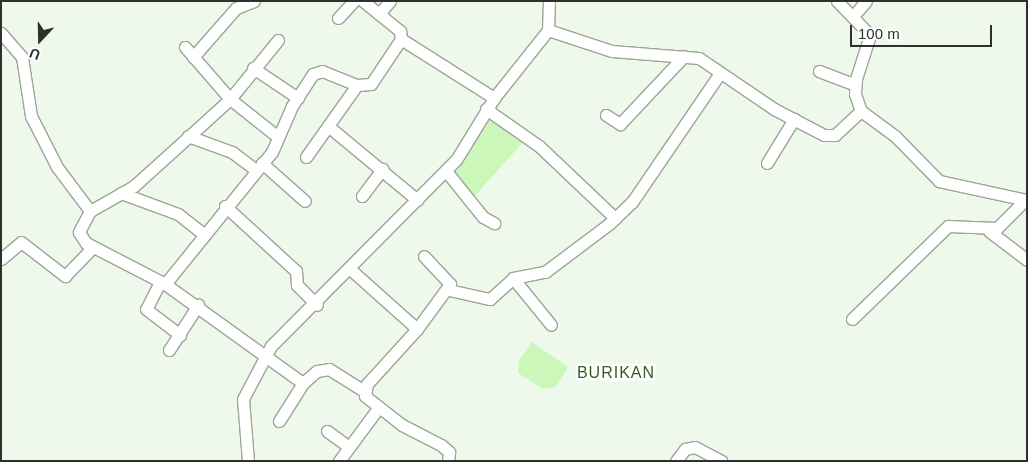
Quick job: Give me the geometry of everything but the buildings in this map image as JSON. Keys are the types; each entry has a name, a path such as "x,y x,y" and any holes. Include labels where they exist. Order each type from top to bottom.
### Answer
{"street":[{"path":"193,57 236,8 254,1"},
{"path":"338,18 354,1"},
{"path":"306,157 357,85 378,78 401,39 400,31 363,1"},
{"path":"379,14 390,1"},
{"path":"248,461 243,399 266,354 446,171 486,109 548,30 549,1"},
{"path":"837,1 854,15 870,35 856,85 861,111 895,136 933,178 1025,200"},
{"path":"854,15 866,1"},
{"path":"548,30 612,51 699,58 794,119 824,135 835,135 861,111"},
{"path":"1,33 22,57 31,116 57,167 90,211"},
{"path":"401,39 494,98"},
{"path":"278,40 253,68 230,99 120,193 90,211 79,232 92,248 162,283 198,305 303,383"},
{"path":"185,47 230,99 278,137"},
{"path":"606,115 620,124 684,56"},
{"path":"253,68 298,98"},
{"path":"180,335 146,309 162,283 259,166 278,137 298,98 317,71 357,85"},
{"path":"819,71 856,85"},
{"path":"449,290 490,299 513,278 545,272 615,218 632,202 720,73"},
{"path":"486,109 539,146 615,218"},
{"path":"767,164 794,119"},
{"path":"328,126 417,200"},
{"path":"188,136 232,152 259,166 304,202"},
{"path":"362,196 382,169"},
{"path":"446,171 482,217 494,223"},
{"path":"120,193 178,214 204,234"},
{"path":"989,231 1025,200"},
{"path":"225,206 296,271 297,285 317,304"},
{"path":"852,319 948,226 956,224 989,231 1027,260"},
{"path":"1,259 21,242 65,276 92,248"},
{"path":"424,256 446,276 449,290"},
{"path":"350,269 417,329"},
{"path":"513,278 551,325"},
{"path":"364,392 449,290"},
{"path":"169,350 198,305"},
{"path":"279,421 303,383 317,371 329,369 364,392 379,407 441,445 449,452 448,461"},
{"path":"339,461 379,407"},
{"path":"327,431 349,447"},
{"path":"676,461 685,449 694,446 720,461"}],"green space":[{"path":"491,118 525,140 472,199 453,176"},
{"path":"532,342 568,367 556,387 543,389 518,373 519,360"}],"district":[{"name":"BURIKAN","path":"616,373"}]}
